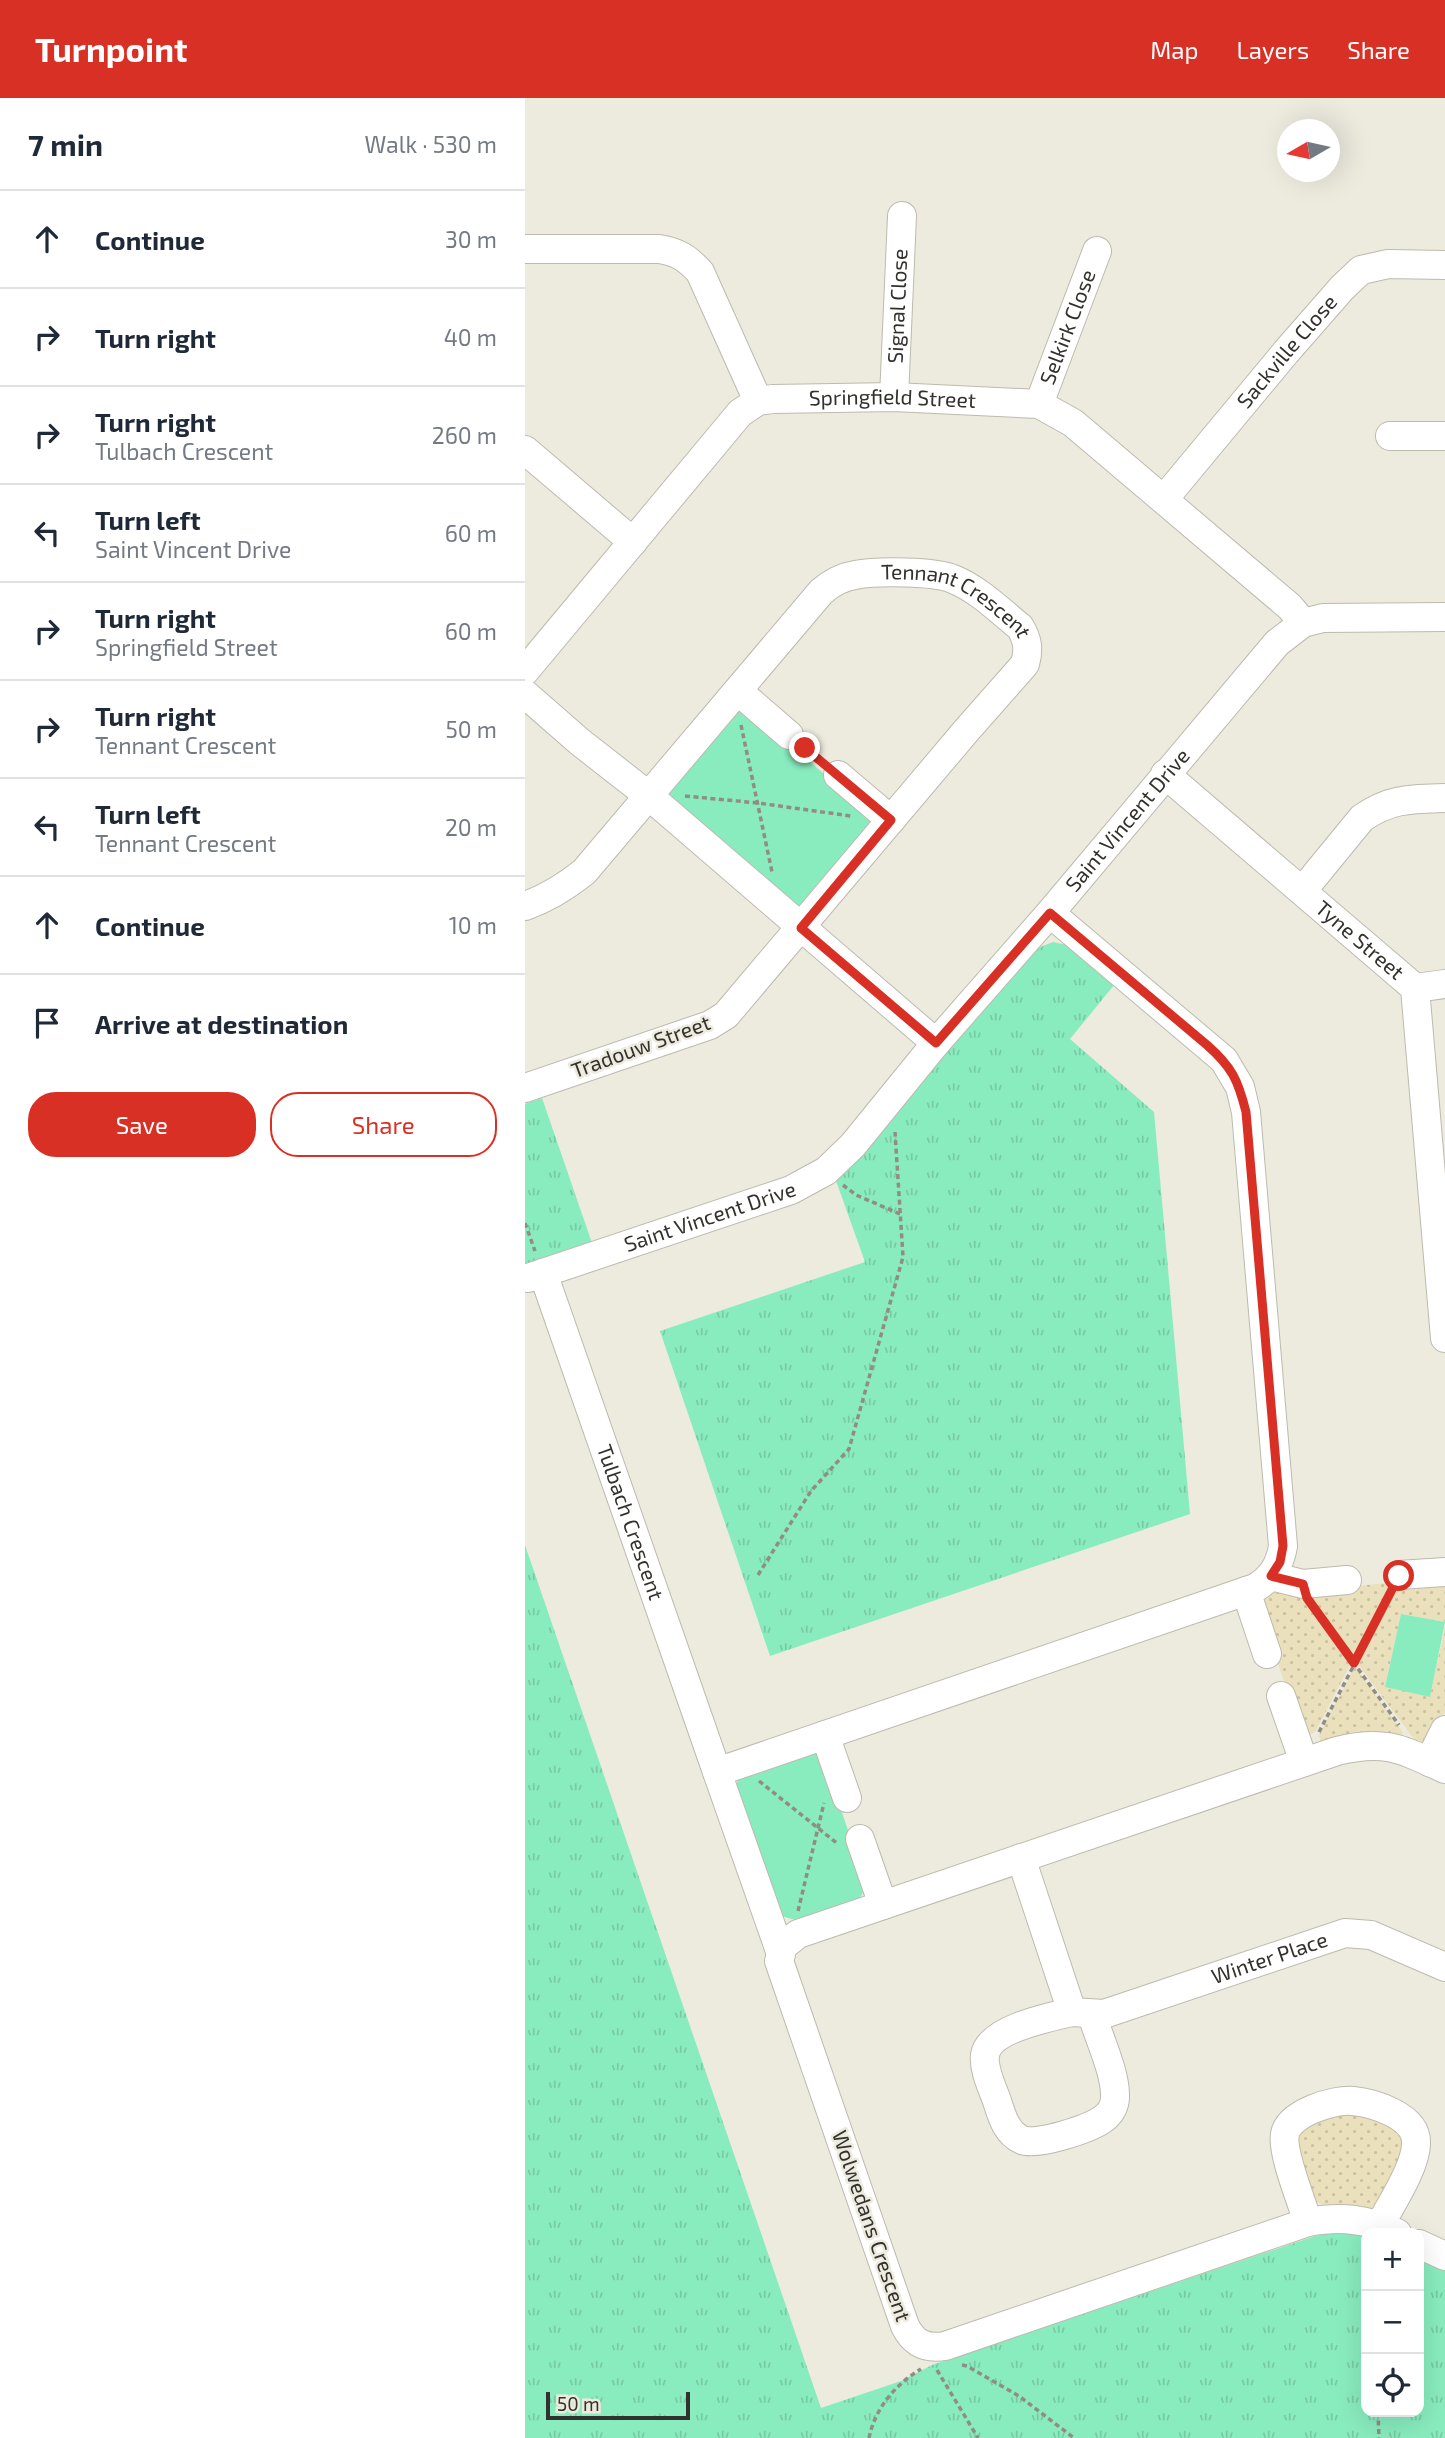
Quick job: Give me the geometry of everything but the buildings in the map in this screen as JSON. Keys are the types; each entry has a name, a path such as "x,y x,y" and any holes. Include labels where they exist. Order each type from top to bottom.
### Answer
{"street":[{"name":"Signal Close","path":"894,397 902,216"},
{"path":"525,249 659,249 675,252 689,260 699,272 758,401 740,413 525,671"},
{"name":"Selkirk Close","path":"1039,404 1097,251"},
{"name":"Sackville Close","path":"1164,499 1286,352 1361,270 1388,264 1445,265"},
{"name":"Springfield Street","path":"758,401 894,397 1039,404 1073,423 1290,607 1303,623"},
{"path":"1390,436 1445,436"},
{"path":"525,450 633,542"},
{"name":"Tennant Crescent","path":"656,802 738,691 830,584 856,575 930,574 950,577 967,585 1020,627 1028,644 1025,664 886,816 801,928"},
{"name":"Saint Vincent Drive","path":"534,1276 791,1190 825,1171 853,1146 936,1043 1050,913 1277,643 1303,623 1338,617 1445,617"},
{"path":"738,691 789,735"},
{"path":"525,694 656,802 936,1043"},
{"name":"Tyne Street","path":"1165,774 1415,988 1437,1156 1445,1338"},
{"path":"838,775 886,816"},
{"path":"1303,890 1362,818 1374,809 1396,800 1445,799"},
{"path":"525,906 564,888 656,802"},
{"path":"729,1768 1246,1591 1264,1583 1280,1562 1283,1546 1246,1112 1240,1087 1224,1060 1050,913"},
{"name":"Tradouw Street","path":"525,1088 710,1025 726,1015 801,928"},
{"path":"1415,988 1445,984"},
{"name":"Tulbach Crescent","path":"534,1276 729,1768 737,1829"},
{"path":"1399,1576 1445,1573"},
{"path":"1271,1576 1303,1584 1347,1580"},
{"path":"1246,1591 1268,1654"},
{"path":"1281,1696 1301,1754"},
{"path":"786,1946 883,1905 1020,1858 1301,1754 1374,1744 1427,1761 1445,1730"},
{"path":"825,1735 835,1800"},
{"name":"Wolwedans Crescent","path":"737,1829 786,1946 780,1968 905,2326 911,2337 932,2355"},
{"path":"860,1839 883,1905"},
{"name":"Winter Place","path":"1020,1858 1082,2013 1114,2082 1115,2098 1113,2108 1094,2124 1034,2143 1019,2139 1007,2127 986,2069 984,2057 988,2046 995,2038 1011,2031 1082,2013 1104,2014 1345,1933 1371,1935 1445,1967"},
{"path":"1308,2222 1285,2148 1285,2131 1291,2121 1300,2115 1332,2104 1353,2101 1399,2117 1411,2125 1416,2134 1414,2157 1389,2228"},
{"path":"932,2355 945,2346 1308,2222 1349,2218 1385,2228"},
{"path":"1424,2246 1445,2256"}],"path":[{"path":"741,724 773,876"},
{"path":"789,735 838,775"},
{"path":"656,802 673,795 758,803 873,820 886,816"},
{"path":"758,1575 811,1491 849,1449 903,1257 893,1097"},
{"path":"825,1171 856,1195 900,1214"},
{"path":"525,1223 534,1276"},
{"path":"1301,1754 1314,1741 1399,1576"},
{"path":"1303,1584 1307,1598 1427,1761"},
{"path":"729,1768 871,1868"},
{"path":"786,1946 817,1828 835,1800"},
{"path":"869,2438 871,2427 893,2390 932,2355 978,2438"},
{"path":"956,2365 967,2366 1019,2396 1074,2438"},
{"path":"1378,2417 1379,2438"}],"green space":[{"path":"740,702 879,821 801,906 794,906 671,801 669,787"},
{"path":"1053,942 1067,945 1115,984 1070,1039 1154,1112 1190,1514 770,1656 660,1331 865,1262 835,1178 1033,950"},
{"path":"542,1098 592,1243 525,1266 525,1104"},
{"path":"525,1545 821,2408 901,2381 932,2365 1315,2236 1344,2230 1361,2235 1361,2417 1424,2417 1424,2261 1445,2271 1445,2438 525,2438"},
{"path":"1401,1614 1445,1622 1430,1697 1385,1687"},
{"path":"808,1752 822,1754 867,1886 858,1901 799,1921 778,1915 734,1788 741,1775"}],"sand":[{"path":"1445,1579 1445,1622 1401,1614 1385,1686 1430,1696 1445,1627 1445,1712 1426,1747 1417,1743 1357,1663 1400,1582"},
{"path":"1389,1583 1390,1592 1353,1658 1312,1601 1310,1594 1313,1590"},
{"path":"1297,1591 1351,1663 1315,1732 1303,1737 1258,1605 1266,1593"},
{"path":"1355,1667 1402,1731 1403,1741 1321,1745 1319,1735"},
{"path":"1349,2108 1403,2128 1410,2144 1374,2209 1331,2208 1310,2196 1293,2133"}],"route":[{"path":"805,748 891,820 801,928 936,1043 1050,913 1207,1045 1233,1072 1246,1112 1283,1546 1280,1562 1271,1576 1303,1584 1307,1598 1354,1663 1399,1576"}]}
